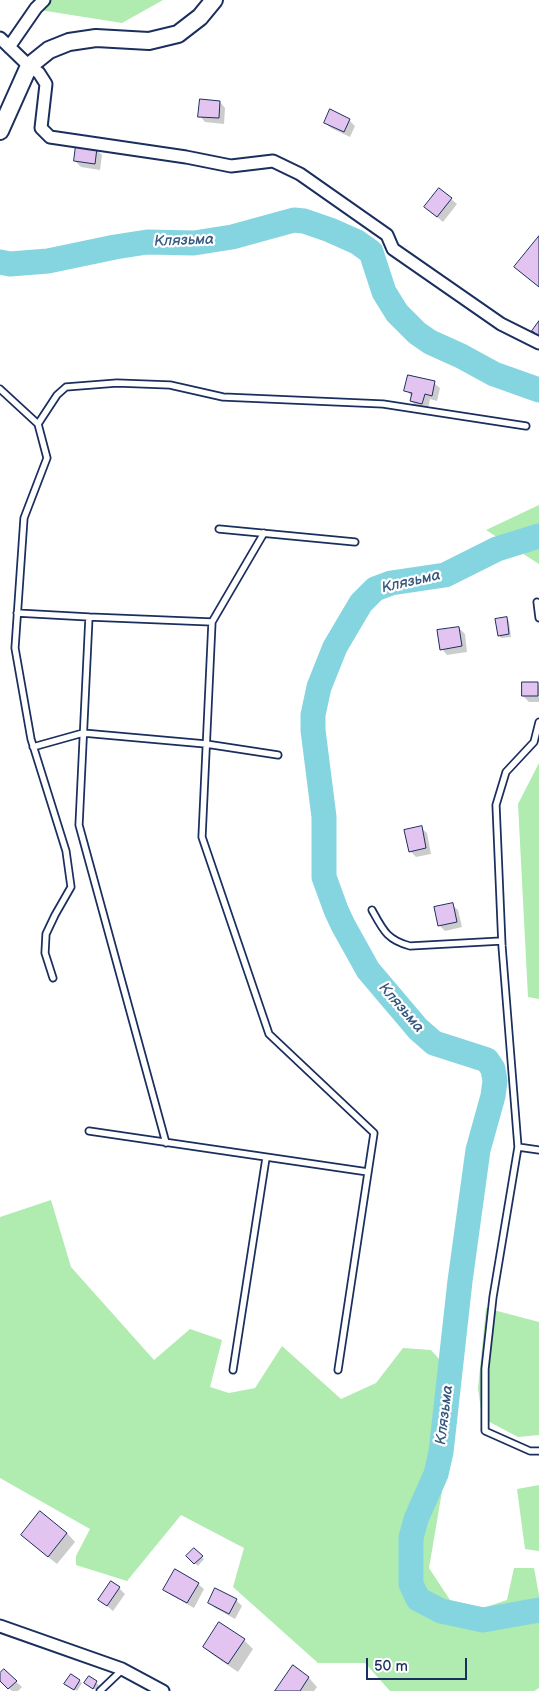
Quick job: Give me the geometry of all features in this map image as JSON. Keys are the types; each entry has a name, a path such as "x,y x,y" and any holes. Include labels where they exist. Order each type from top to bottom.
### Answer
{"street":[{"path":"9,47 36,8 44,0"},
{"path":"0,131 29,66 49,50 69,42 96,38 149,41 178,34 200,17 214,0"},
{"path":"0,38 29,66 40,73 46,84 41,128 50,137 186,157 231,166 273,160 300,174 387,235 393,249 501,324 539,343"},
{"path":"0,1626 122,1670 163,1691"}],"lane":[{"path":"38,424 57,395 66,387 117,382 170,386 223,397 383,404 526,426"},
{"path":"0,389 38,424 47,458 24,518 15,648 33,747 66,851 71,887 46,934 45,953 53,978"},
{"path":"219,529 355,542"},
{"path":"264,533 212,622 202,837 269,1034 374,1133 338,1370"},
{"path":"537,602 539,618"},
{"path":"17,613 212,622"},
{"path":"89,617 79,825 166,1143"},
{"path":"539,722 534,742 506,772 496,805 502,941 518,1147 493,1297 485,1369 485,1430 530,1451 539,1451"},
{"path":"33,747 84,733 206,744 278,755"},
{"path":"372,910 385,932 397,943 410,946 502,941"},
{"path":"89,1131 368,1172"},
{"path":"518,1147 539,1150"},
{"path":"233,1370 266,1158"},
{"path":"100,1691 122,1670"}],"green space":[{"path":"42,0 163,0 122,23 40,10"},
{"path":"539,505 539,564 486,530"},
{"path":"539,763 539,999 528,997 518,804"},
{"path":"51,1200 71,1267 154,1360 190,1329 222,1340 210,1387 229,1393 255,1388 282,1346 341,1399 376,1383 403,1348 431,1350 439,1359 459,1391 429,1568 450,1600 483,1608 507,1600 514,1568 534,1568 539,1595 539,1688 534,1691 390,1691 365,1663 318,1663 233,1587 244,1548 181,1515 127,1581 76,1565 76,1556 90,1529 0,1478 0,1217"},
{"path":"486,1308 539,1322 539,1435 518,1437 482,1418 478,1388"},
{"path":"539,1485 539,1551 525,1549 517,1489"}],"building":[{"path":"200,99 220,101 219,118 198,117"},
{"path":"330,109 350,119 344,132 324,123"},
{"path":"76,145 97,148 95,164 74,161"},
{"path":"439,188 452,198 437,217 424,207"},
{"path":"539,236 539,287 514,267"},
{"path":"539,321 539,336 532,331"},
{"path":"408,375 435,381 432,396 425,394 422,404 410,401 412,393 404,391"},
{"path":"507,617 509,634 498,636 495,619"},
{"path":"459,627 462,646 440,650 437,630"},
{"path":"522,682 538,682 538,696 522,696"},
{"path":"422,826 426,848 409,852 404,830"},
{"path":"453,903 457,922 438,926 434,907"},
{"path":"40,1511 67,1533 48,1557 21,1535"},
{"path":"194,1548 203,1556 194,1564 186,1556"},
{"path":"175,1569 199,1583 187,1603 163,1590"},
{"path":"111,1581 120,1587 107,1606 98,1600"},
{"path":"215,1588 237,1599 229,1614 208,1603"},
{"path":"219,1622 245,1639 228,1664 203,1647"},
{"path":"293,1665 309,1677 300,1691 275,1691"},
{"path":"4,1669 17,1681 8,1689 0,1681 0,1673"},
{"path":"71,1674 80,1680 74,1690 64,1684"},
{"path":"89,1676 97,1681 93,1689 84,1683"}],"waterway":[{"name":"Клязьма","path":"0,262 10,264 48,261 147,242 194,243 232,237 294,220 304,221 357,242 371,252 384,292 397,313 417,333 430,342 494,374 539,390"},
{"name":"Клязьма","path":"539,536 497,549 445,575 391,583 375,589 361,603 335,647 319,687 313,715 313,730 324,817 324,877 343,925 368,970 418,1029 434,1043 487,1060 493,1069 495,1081 493,1096 478,1150 460,1281 441,1452 436,1474 416,1519 411,1538 411,1584 418,1599 441,1611 483,1620 539,1610"}]}
